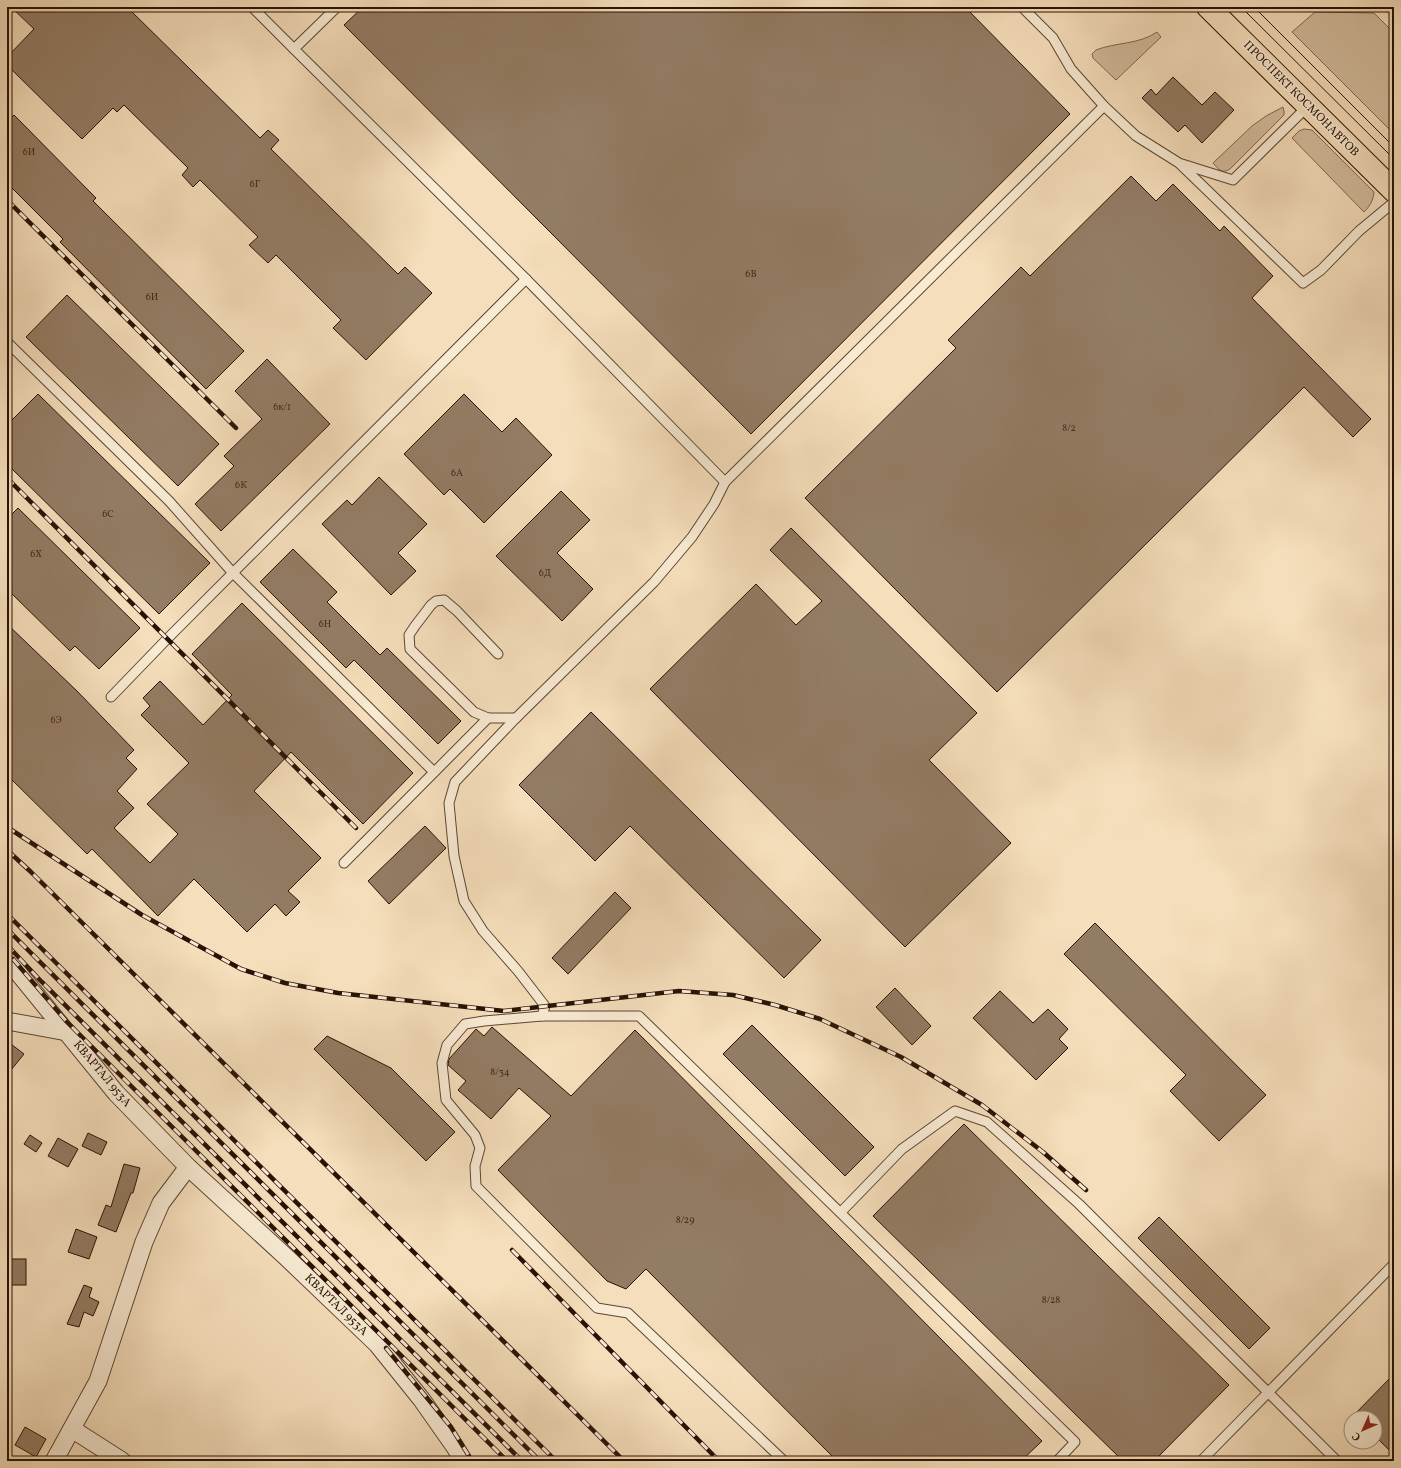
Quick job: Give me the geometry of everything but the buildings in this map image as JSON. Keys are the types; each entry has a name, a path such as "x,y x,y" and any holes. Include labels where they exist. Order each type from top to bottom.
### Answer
{"main road":[{"name":"ПРОСПЕКТ КОСМОНАВТОВ","path":"1208,7 1394,191"}],"street":[{"name":"КВАРТАЛ 953А","path":"7,959 67,1032 90,1063 116,1093 188,1167 285,1256 377,1344 422,1400 463,1461"},
{"name":"КВАРТАЛ 953А","path":"7,1021 67,1032"},
{"path":"54,1461 98,1381 144,1242 161,1202 188,1167"},
{"path":"72,1429 122,1461"}],"lane":[{"path":"252,7 526,279 725,482"},
{"path":"294,49 337,7"},
{"path":"1022,7 1053,38 1071,69 1104,106 1136,136 1179,163 1303,283 1321,270 1359,232 1394,202"},
{"path":"542,1016 545,1006 518,971 483,932 464,901 454,856 449,803 455,782 516,718 654,582 692,537 714,504 725,482 1104,106"},
{"path":"1179,163 1233,180 1308,106"},
{"path":"111,697 526,279"},
{"path":"7,342 169,501 233,573 434,772"},
{"path":"498,654 457,611 444,600 436,601 431,605 410,635 410,649 474,712 488,718 516,718"},
{"path":"344,863 488,718"},
{"path":"784,1461 628,1313 598,1308 476,1186 475,1166 480,1148 475,1135 446,1100 442,1063 447,1045 465,1024 484,1020 542,1016 639,1016 1076,1442 1057,1461"},
{"path":"841,1212 902,1149 955,1111 987,1122 1079,1204 1337,1461"},
{"path":"1201,1461 1394,1264"}],"path":[{"path":"1383,7 1394,18"}],"shaded area":[{"path":"1315,12 1374,13 1394,33 1394,134 1292,32"},
{"path":"1157,32 1161,37 1116,80 1093,58 1092,54 1096,50 1142,39"},
{"path":"1283,107 1284,115 1230,169 1223,171 1217,168 1213,163 1252,126 1266,116"},
{"path":"1304,129 1312,130 1374,192 1371,203 1364,212 1292,138 1299,131"}],"tram line":[{"path":"1241,7 1394,159"},
{"path":"1254,7 1394,147"}],"railway":[{"path":"7,200 236,428"},
{"path":"7,478 356,828"},
{"path":"7,827 142,915 241,969 285,983 338,993 504,1011 679,991 733,995 775,1005 820,1019 901,1057 982,1105 1043,1152 1086,1190"},
{"path":"7,850 31,872 624,1461"},
{"path":"7,914 556,1461"},
{"path":"7,929 540,1461"},
{"path":"7,945 39,979 522,1461"},
{"path":"13,959 67,1022 507,1461"},
{"path":"512,1250 719,1461"},
{"path":"386,1348 451,1427 472,1461"}]}
